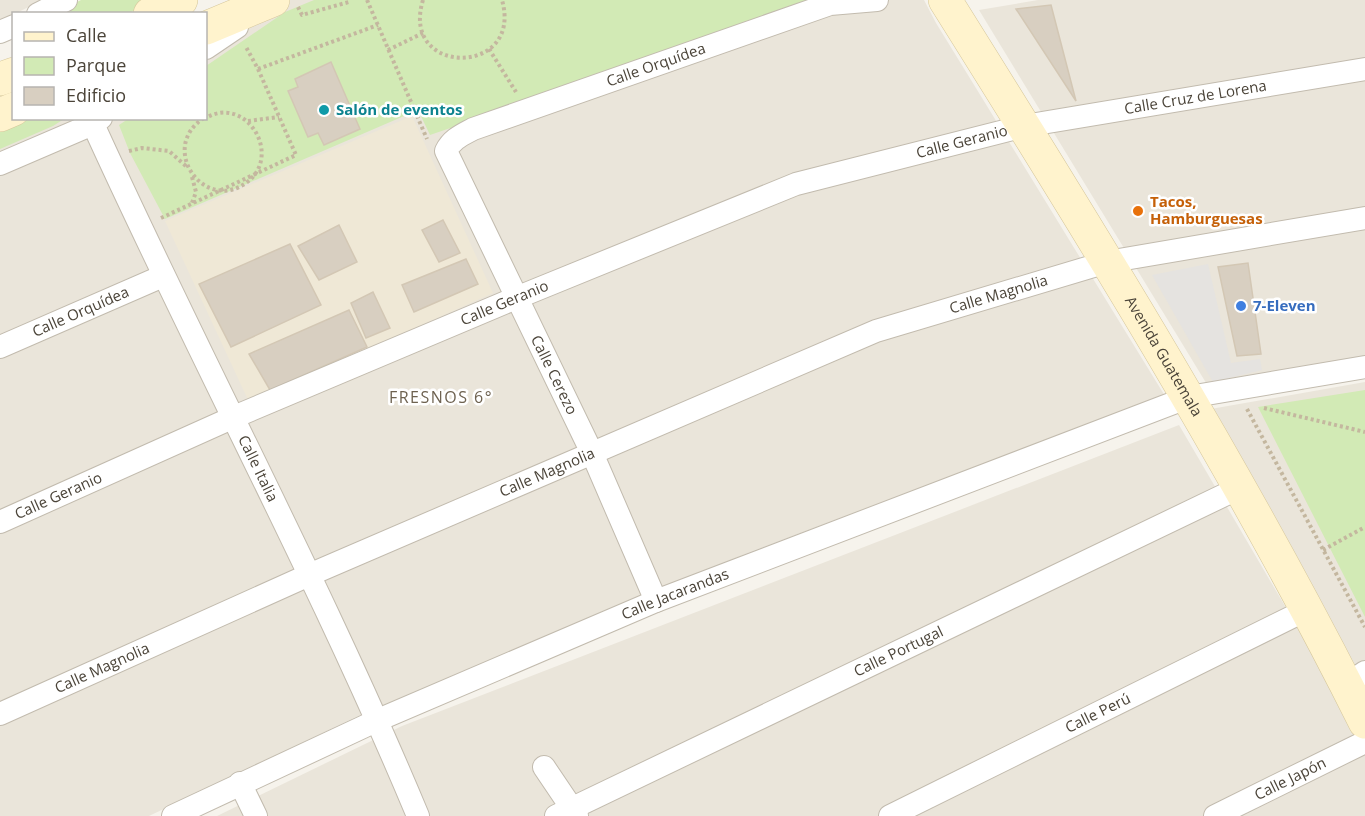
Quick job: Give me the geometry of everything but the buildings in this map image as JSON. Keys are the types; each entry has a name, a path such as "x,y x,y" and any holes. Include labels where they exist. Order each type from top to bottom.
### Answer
{"street":[{"path":"42,12 66,0"},
{"path":"154,12 181,0"},
{"name":"Calle Orquídea","path":"436,145 449,144 473,129 807,11 830,4 876,0"},
{"name":"Avenida Guatemala","path":"945,0 1189,397 1308,609 1356,679 1365,722"},
{"path":"207,28 282,1"},
{"path":"207,47 282,1"},
{"name":"Calle Cruz de Lorena","path":"1024,126 1365,69"},
{"path":"0,164 97,121"},
{"name":"Calle Italia","path":"97,121 109,159 163,276 234,417 378,720 418,816"},
{"name":"Calle Geranio","path":"0,522 234,417 516,298 796,184 1024,126"},
{"name":"Calle Cerezo","path":"436,145 516,298 592,453 656,601"},
{"name":"Calle Magnolia","path":"0,714 309,575 876,331 1107,262 1365,218"},
{"name":"Calle Orquídea","path":"0,347 163,276"},
{"name":"Calle Jacarandas","path":"173,816 378,720 656,601 1189,397 1365,367"},
{"name":"Calle Portugal","path":"568,813 1239,488"},
{"name":"Calle Perú","path":"890,816 1308,609"},
{"name":"Calle Japón","path":"1215,816 1365,742"},
{"path":"544,767 568,813"},
{"path":"240,783 256,816"}],"path":[{"path":"368,0 388,50 436,145"},
{"path":"423,0 420,21 428,42 446,56 457,59 479,55 489,50 496,42 505,21 502,0"},
{"path":"282,1 302,15 349,1"},
{"path":"258,69 378,25"},
{"path":"388,50 423,33"},
{"path":"160,219 296,155 258,69 241,39"},
{"path":"489,50 519,96"},
{"path":"207,117 222,113 236,114 248,121 256,130 261,140 262,152 255,174"},
{"path":"248,121 280,117"},
{"path":"192,203 196,192 185,159 185,146 189,133 202,120"},
{"path":"109,159 127,151 142,148 170,151 196,179 218,190"},
{"path":"1251,405 1244,403 1365,627"},
{"path":"1258,407 1365,432"},
{"path":"1323,550 1365,527"}],"shaded area":[{"path":"0,0 43,0 18,12 12,12 12,15 0,21"},
{"path":"243,0 924,0 1165,396 750,552 356,717 149,816 0,816 0,113 12,117 12,120 207,120 207,18"},
{"path":"1038,0 1365,0 1365,364 1211,391 979,10"},
{"path":"412,116 493,293 249,402 165,221"},
{"path":"1208,264 1231,363 1260,359 1262,370 1213,382 1152,275"},
{"path":"1365,382 1365,701 1205,410"},
{"path":"1179,425 1330,683 1365,756 1365,816 217,816 402,726"}],"green space":[{"path":"81,0 160,0 131,12 57,12"},
{"path":"314,0 809,0 430,135 418,110 165,219 130,153 119,125 126,120 207,120 207,65 285,12"},
{"path":"12,119 62,120 0,149 0,122"},
{"path":"1365,390 1365,617 1258,407"}],"place":[{"name":"Salón de eventos","path":"324,110"},
{"name":"Tacos, Hamburguesas","path":"1138,211"},
{"name":"7-Eleven","path":"1241,306"}],"district":[{"name":"FRESNOS 6°","path":"441,397"}]}
